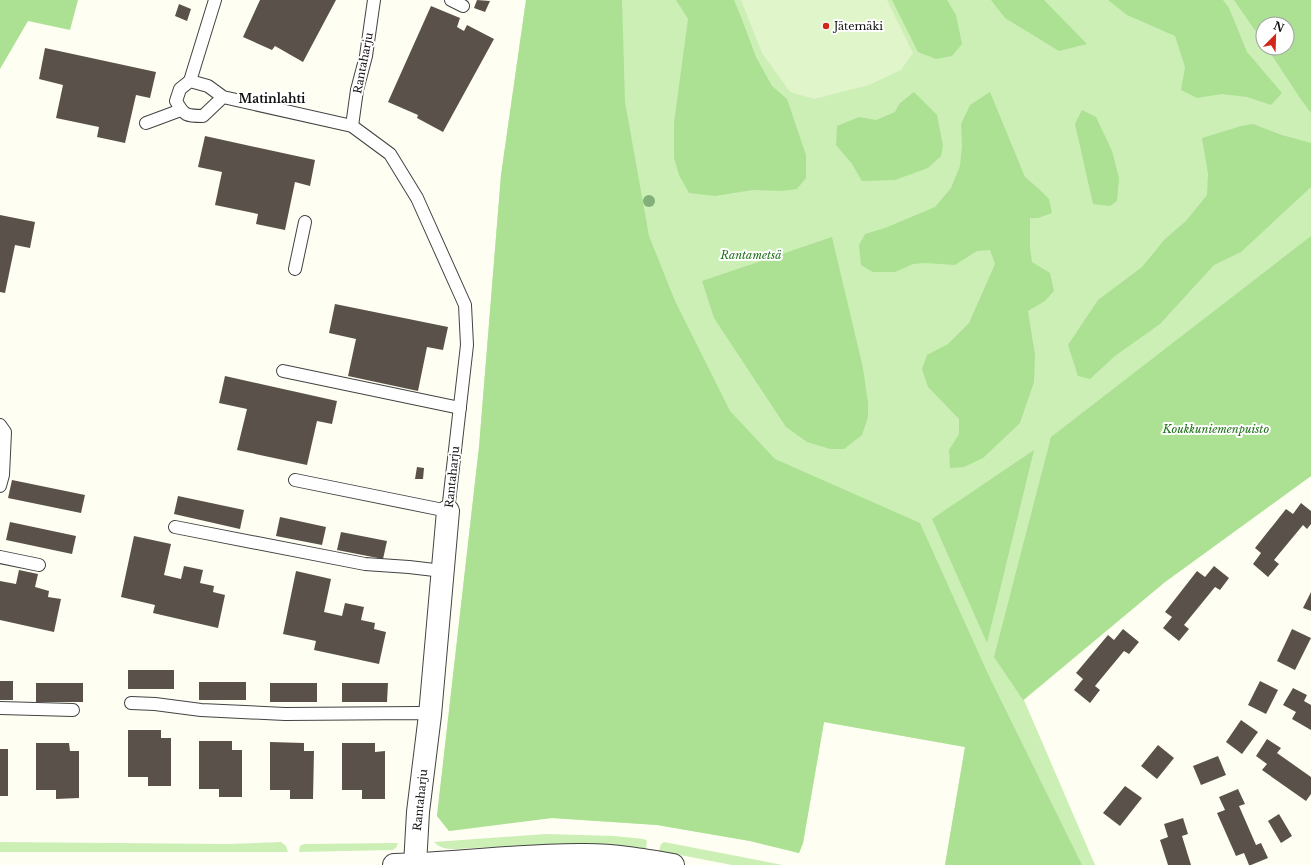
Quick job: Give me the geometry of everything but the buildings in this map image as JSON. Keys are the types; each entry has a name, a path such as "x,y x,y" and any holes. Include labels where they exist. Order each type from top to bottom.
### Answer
{"street":[{"name":"Rantaharju","path":"416,865 418,812 430,715 448,511"},
{"path":"394,865 416,865 541,856 586,855 616,856 673,865"}],"lane":[{"path":"215,0 190,81 180,89 176,101 181,110 189,116 203,116 223,97"},
{"name":"Rantaharju","path":"352,126 357,90 366,56 374,0"},
{"path":"452,0 464,6"},
{"name":"Rantaharju","path":"190,81 208,86 223,97 352,126 390,154 417,198 465,305 467,345 448,511"},
{"path":"146,123 181,110"},
{"path":"295,269 305,222"},
{"path":"283,371 460,408"},
{"path":"0,425 5,432 5,446 3,475 0,486"},
{"path":"295,480 448,511"},
{"path":"175,527 365,564 443,571"},
{"path":"0,556 39,565"},
{"path":"131,703 155,704 201,710 285,714 418,713 430,715"},
{"path":"0,708 73,710"}],"green space":[{"path":"0,0 78,0 70,30 28,21 0,69"},
{"name":"Rantametsä","path":"526,0 1311,0 1311,476 1165,582 1024,700 1095,865 945,865 965,747 824,722 803,843 799,853 750,841 657,825 552,818 449,831 437,816 479,447 501,175"},
{"path":"526,0 622,0 625,102 649,236 675,301 730,411 775,459 920,523 988,674 1082,865 945,865 965,747 824,722 803,843 799,853 750,841 657,825 552,818 449,831 437,816 479,447 501,175"},
{"path":"676,0 734,0 756,57 772,86 787,99 806,155 806,178 797,189 782,191 753,190 715,196 689,193 679,175 674,158 674,123 688,19"},
{"name":"Jätemäki","path":"741,0 887,0 913,53 901,70 869,85 814,99 790,92 762,53"},
{"path":"892,0 947,0 956,15 962,44 952,56 936,59 918,52"},
{"path":"991,0 1044,0 1087,44 1059,51 1005,18"},
{"path":"1108,0 1223,0 1229,8 1247,52 1282,93 1271,105 1247,97 1222,94 1197,98 1181,90 1185,67 1175,36 1127,15"},
{"path":"1234,0 1311,0 1311,113 1272,56 1295,56 1295,16 1255,16 1255,30"},
{"path":"914,92 937,115 943,146 941,156 928,168 895,180 862,181 852,164 836,145 837,126 859,117 876,120 895,112 899,104"},
{"path":"990,92 1025,177 1049,199 1052,213 1038,218 1030,218 1030,248 1032,262 1050,273 1054,291 1045,301 1028,311 1035,355 1034,382 1020,423 983,458 964,467 950,468 949,450 959,434 959,419 928,387 922,369 927,355 948,344 969,323 995,264 990,250 977,251 955,265 925,263 913,264 895,272 873,272 861,265 859,245 865,234 885,228 935,207 951,188 960,166 962,146 961,124 970,105"},
{"path":"1082,110 1096,117 1112,151 1119,178 1117,201 1110,206 1093,204 1075,124"},
{"path":"1253,124 1282,135 1311,143 1311,187 1241,252 1214,265 1160,324 1115,356 1090,379 1078,376 1068,345 1098,300 1142,267 1165,239 1186,221 1207,195 1208,174 1202,138 1241,126"},
{"name":"Koukkuniemenpuisto","path":"1311,236 1311,476 1165,582 1023,700 994,657 1051,437"},
{"path":"832,237 863,368 868,403 868,417 862,435 844,449 830,449 807,442 786,427 714,318 702,281"},
{"path":"1034,450 987,643 932,519"},
{"path":"546,834 614,836 644,839 647,841 646,849 572,844 451,849 441,847 434,842"},
{"path":"0,842 228,844 281,842 286,846 288,852 0,852"},
{"path":"664,842 783,865 732,865 659,851 661,844"},
{"path":"398,843 396,848 392,850 299,852 300,846 304,844"}],"place":[{"name":"Jätemäki","path":"826,26"}],"district":[{"name":"Matinlahti","path":"272,98"}]}
